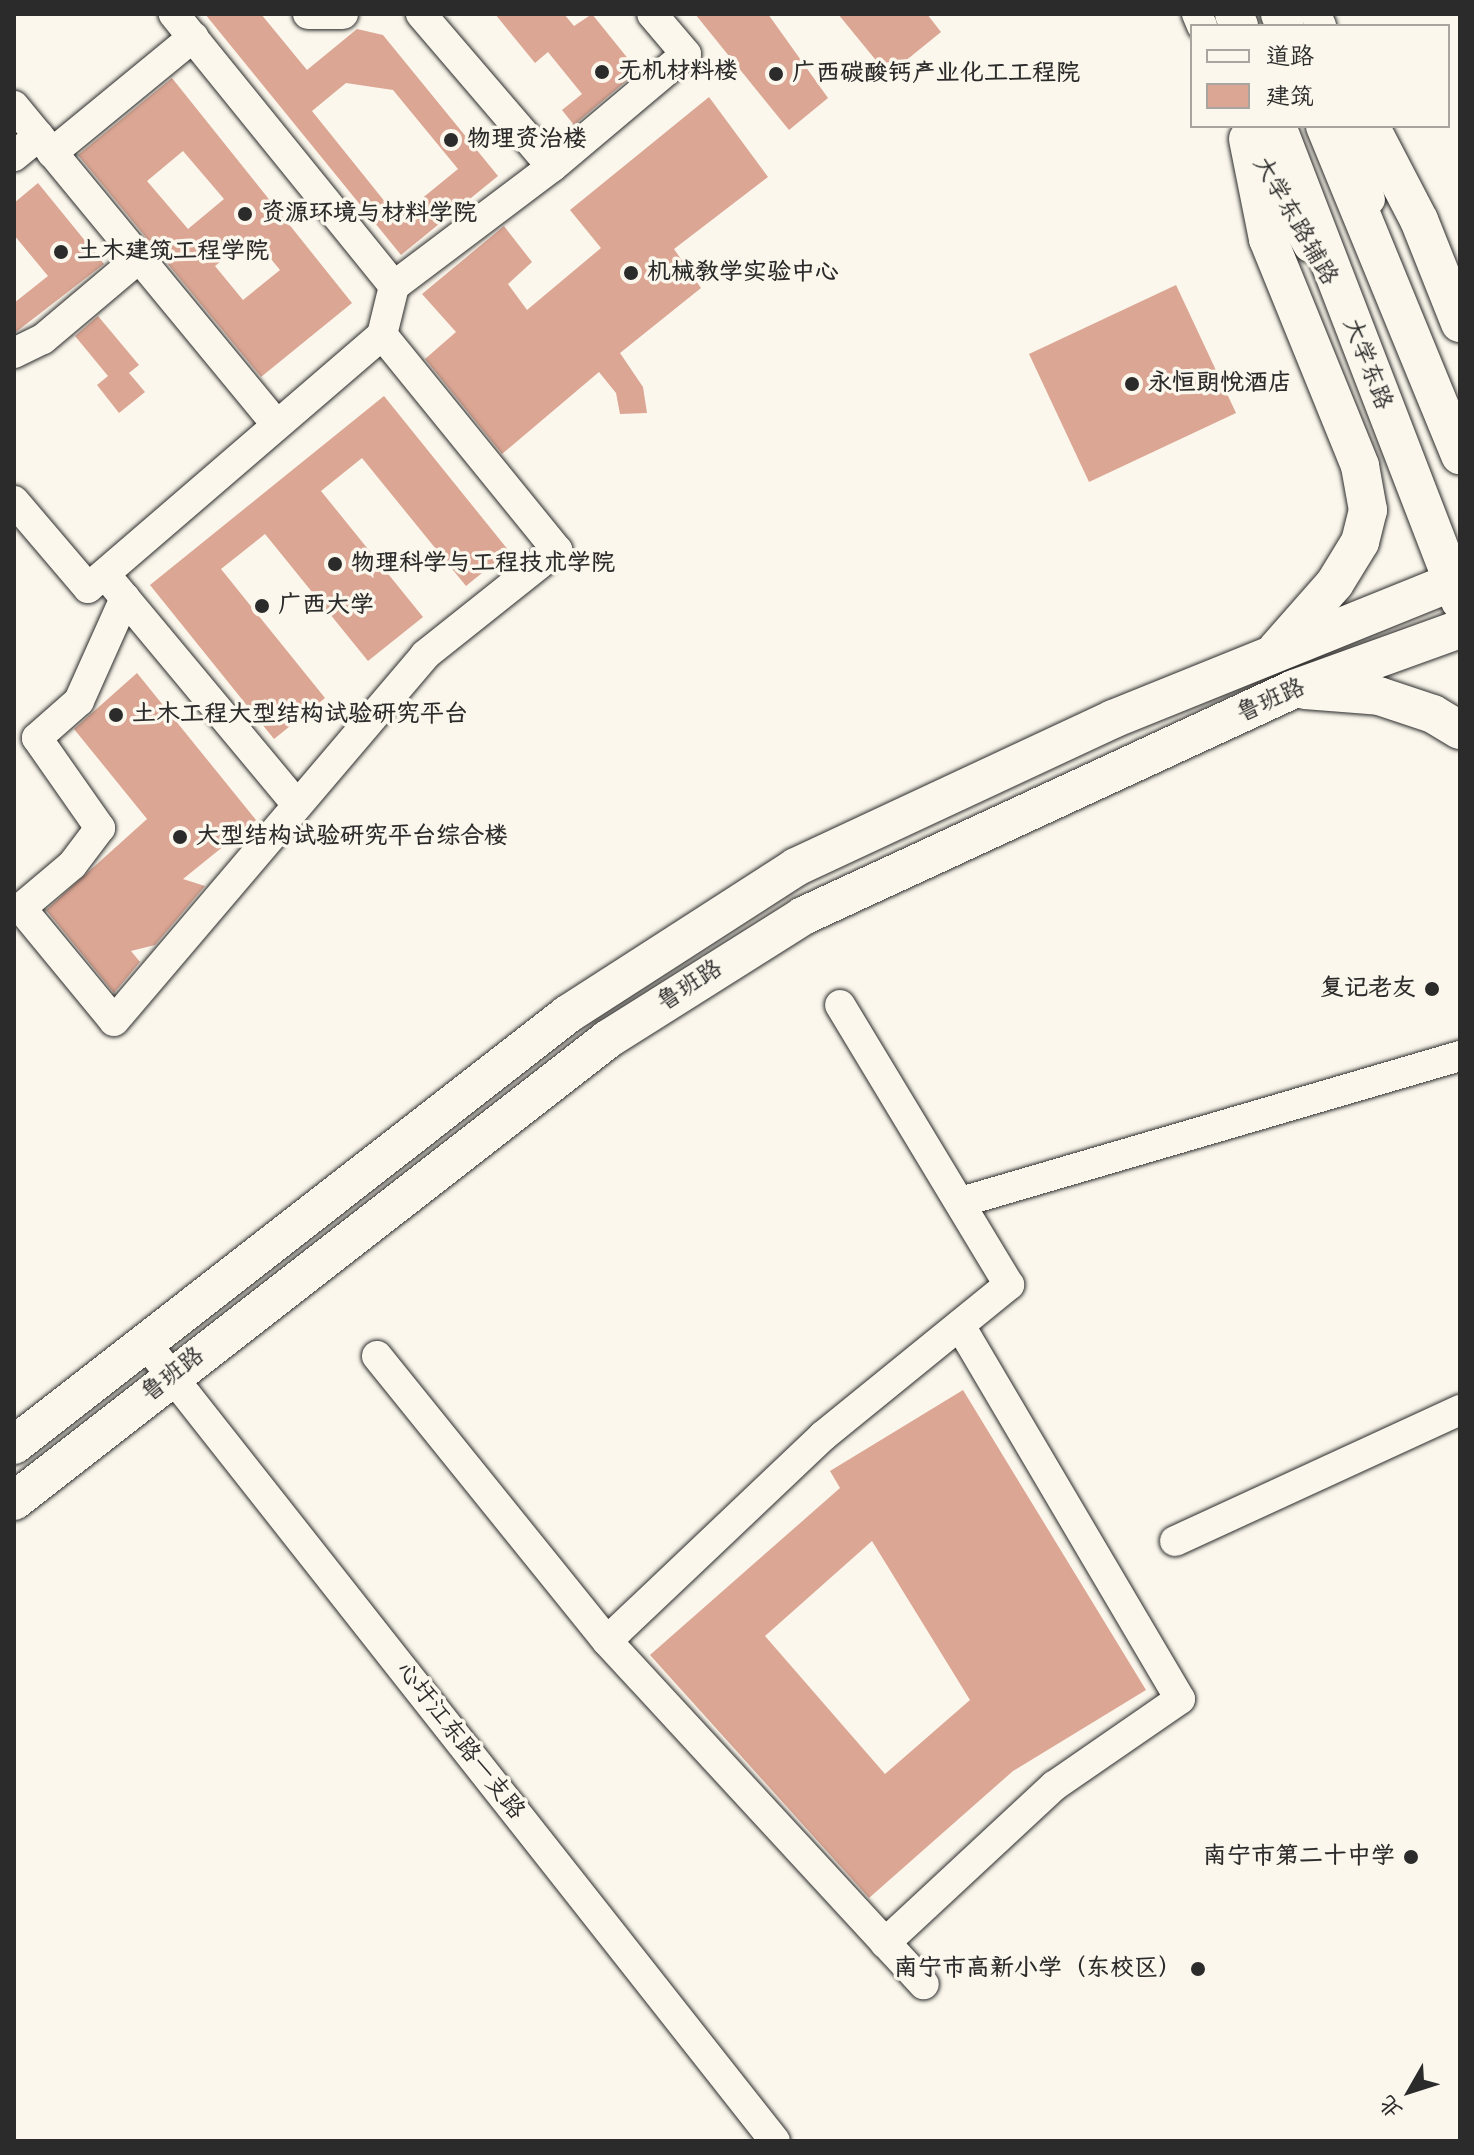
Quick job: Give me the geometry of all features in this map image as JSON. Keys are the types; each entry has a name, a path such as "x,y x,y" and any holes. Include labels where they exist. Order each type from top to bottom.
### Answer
{"main road":[{"path":"1326,128 1460,455"},
{"path":"1371,128 1419,220 1460,323"},
{"path":"1256,130 1268,239 1360,466 1368,510 1360,542 1335,583 1273,654"},
{"name":"大学东路","path":"1256,130 1349,315 1457,587"},
{"name":"鲁班路","path":"14,1445 568,1014 683,936 796,867 1113,719 1273,654 1457,587"},
{"name":"鲁班路","path":"14,1501 172,1375 608,1039 716,968 803,916 1294,689 1460,629"},
{"path":"1294,689 1379,696 1460,730"}],"street":[{"path":"308,14 343,14"},
{"path":"421,14 552,167"},
{"path":"14,501 88,588 382,335 394,286 552,167 686,54 652,14"},
{"path":"14,156 46,144 184,26 394,286"},
{"path":"14,106 277,425"},
{"path":"1352,128 1396,298"},
{"path":"14,353 43,339 139,258"},
{"path":"125,598 79,701 37,738 100,828 72,865 21,908 114,1021 425,655 557,550 382,335"},
{"path":"104,573 297,805"},
{"path":"607,1641 823,1436 1009,1285 840,1005"},
{"path":"961,1202 1460,1056"},
{"path":"885,1943 1054,1786 1180,1699 960,1325"},
{"name":"心圩江东路一支路","path":"144,1341 775,2141"},
{"path":"377,1356 607,1641 924,1984"},
{"path":"1175,1541 1460,1410"}],"building":[{"name":"物理资治楼","path":"205,14 261,14 307,70 357,29 383,35 498,176 401,255","holes":["346,83 393,90 458,169 398,218 312,111"]},
{"name":"无机材料楼","path":"495,14 564,14 574,26 592,14 638,71 574,125 562,110 582,94 548,52 535,63"},
{"name":"广西碳酸钙产业化工工程院","path":"695,14 768,14 828,98 789,130"},
{"path":"838,14 927,14 941,32 888,75"},
{"name":"资源环境与材料学院","path":"172,78 352,303 261,377 78,155","holes":["183,151 224,199 188,229 147,181","252,236 280,270 243,300 215,266"]},
{"name":"机械教学实验中心","path":"709,97 768,177 674,249 701,288 620,353 643,387 647,413 620,414 616,393 599,372 502,454 425,359 456,332 422,294 504,226 532,262 508,284 527,310 601,248 570,210"},
{"name":"土木建筑工程学院","path":"38,183 104,264 16,332 14,303 48,276 14,235 14,203"},
{"name":"永恒朗悦酒店","path":"1176,285 1236,413 1089,482 1029,354"},
{"path":"98,316 139,365 129,373 145,392 119,413 97,385 108,376 75,336"},
{"name":"物理科学与工程技术学院","path":"384,396 509,551 466,586 362,458 321,491 423,617 368,661 265,534 221,569 325,698 274,739 150,585"},
{"name":"大型结构试验研究平台综合楼","path":"137,673 256,820 183,879 205,886 155,945 131,951 140,962 114,993 46,910 147,819 74,729"},
{"path":"963,1390 1146,1690 1013,1771 869,1898 650,1655 840,1488 830,1471","holes":["872,1541 970,1700 885,1774 765,1636"]}],"place":[{"name":"无机材料楼","path":"602,72"},
{"name":"广西碳酸钙产业化工工程院","path":"776,74"},
{"name":"物理资治楼","path":"451,140"},
{"name":"资源环境与材料学院","path":"245,214"},
{"name":"土木建筑工程学院","path":"61,252"},
{"name":"机械教学实验中心","path":"631,273"},
{"name":"永恒朗悦酒店","path":"1132,384"},
{"name":"物理科学与工程技术学院","path":"335,564"},
{"name":"广西大学","path":"262,606"},
{"name":"土木工程大型结构试验研究平台","path":"116,715"},
{"name":"大型结构试验研究平台综合楼","path":"180,837"},
{"name":"复记老友","path":"1432,989"},
{"name":"南宁市第二十中学","path":"1411,1857"},
{"name":"南宁市高新小学（东校区）","path":"1198,1969"}]}
